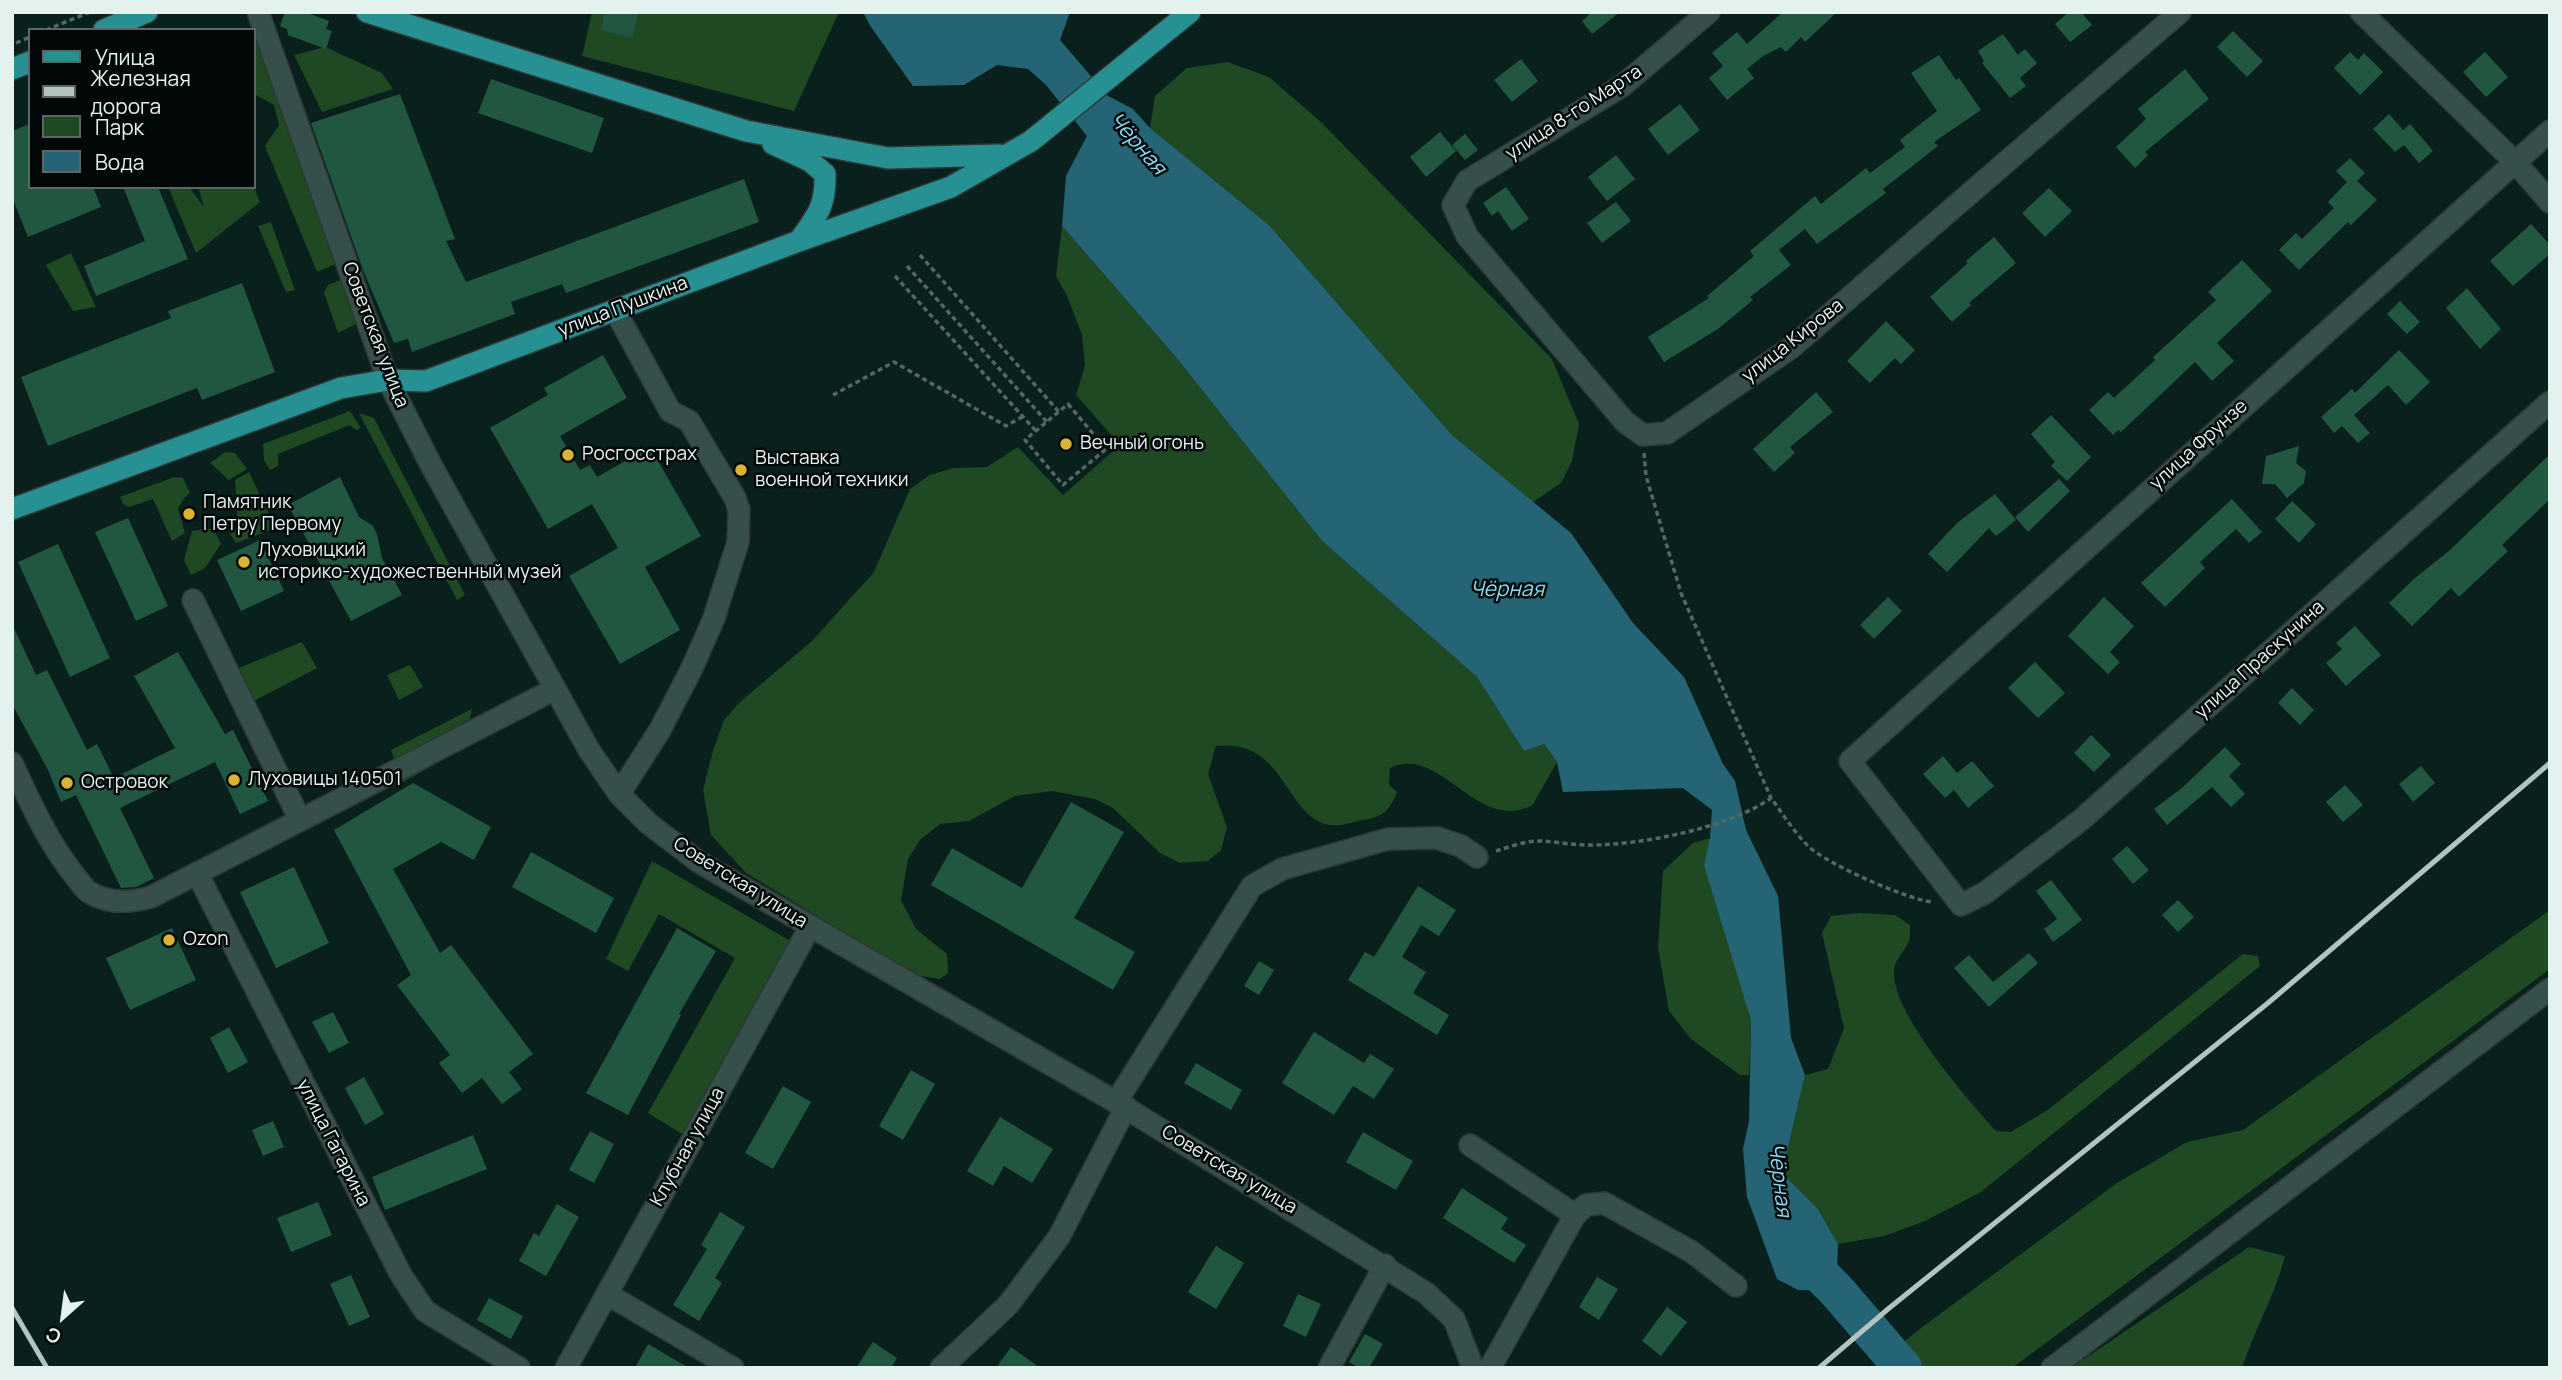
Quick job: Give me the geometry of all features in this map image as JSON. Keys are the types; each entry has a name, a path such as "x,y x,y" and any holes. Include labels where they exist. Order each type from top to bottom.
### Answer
{"main road":[{"path":"367,12 746,131 888,158 1002,155"},
{"name":"улица Пушкина","path":"12,509 341,388 388,380 426,381 951,187 1002,155 1031,141 1190,12"},
{"path":"108,28 135,14"},
{"path":"746,131 810,161 825,174 821,209 799,241"}],"street":[{"name":"Советская улица","path":"258,12 388,380 430,466 589,750 619,794 649,824 699,862 1121,1105 1385,1265 1426,1293 1454,1319 1473,1368"},
{"name":"улица 8-го Марта","path":"1643,435 1625,422 1467,236 1453,205 1467,181 1622,86 1709,12"},
{"name":"улица Кирова","path":"1643,435 1667,433 1793,347 2180,12"},
{"path":"2361,12 2514,161 2550,202"},
{"name":"улица Фрунзе","path":"1961,905 1850,761 2550,131"},
{"path":"615,310 670,411 689,421 735,498 740,525 733,564 714,618 692,668 660,730 619,794"},
{"name":"улица Праскунина","path":"1961,905 1985,893 2081,820 2550,402"},
{"path":"193,600 300,820"},
{"path":"12,763 55,850 86,890 100,898 116,902 135,902 151,897 555,689"},
{"path":"941,1368 1008,1305 1059,1237 1121,1105 1252,886 1282,869 1388,839 1437,838 1461,846 1478,857"},
{"name":"улица Гагарина","path":"197,873 401,1275 425,1311 519,1368"},
{"name":"Клубная улица","path":"566,1368 810,927"},
{"path":"2052,1368 2550,989"},
{"path":"1470,1145 1576,1215"},
{"path":"1490,1368 1576,1215 1586,1205 1604,1203 1692,1252 1736,1286"},
{"path":"1329,1368 1385,1265"},
{"path":"607,1294 733,1368"}],"path":[{"path":"51,28 90,12"},
{"path":"920,255 1059,412"},
{"path":"907,266 1047,422"},
{"path":"895,276 1035,432"},
{"path":"833,395 894,362 1006,426 1022,416"},
{"path":"1069,404 1107,449 1063,485 1026,440 1047,422 1069,404"},
{"path":"1643,435 1646,476 1681,593 1771,798 1809,847 1857,875 1919,901 1961,905"},
{"path":"1478,857 1535,841 1585,845 1636,843 1695,830 1758,807 1771,798"}],"green space":[{"path":"592,12 839,12 794,111 582,56"},
{"path":"262,24 341,262 317,272 265,146 279,125 274,105 256,95 256,28 253,28"},
{"path":"325,47 382,73 393,89 322,112 294,55"},
{"path":"1228,62 1269,77 1321,122 1552,359 1579,424 1572,461 1561,483 1533,502 1452,435 1269,225 1150,128 1155,96 1187,68"},
{"path":"169,189 190,189 204,207 199,189 255,189 260,202 196,253"},
{"path":"271,222 295,290 286,292 258,226"},
{"path":"1062,226 1175,356 1322,541 1477,677 1524,751 1544,744 1557,762 1532,806 1510,811 1479,801 1436,772 1421,766 1406,764 1390,768 1389,785 1397,792 1388,809 1375,817 1330,825 1315,819 1303,808 1271,765 1257,754 1239,747 1216,746 1208,774 1227,827 1221,850 1208,861 1180,863 1160,853 1113,808 1095,799 1051,791 1015,796 969,821 940,824 920,840 908,859 901,900 916,929 947,954 948,973 940,979 915,975 746,873 711,835 703,790 724,720 741,701 812,641 874,572 910,489 930,475 953,468 987,467 1018,447 1063,495 1120,445 1076,395 1085,366 1082,335 1056,276"},
{"path":"71,253 96,307 73,311 46,265"},
{"path":"346,278 362,321 338,333 324,293 328,285"},
{"path":"350,411 361,428 356,430 350,425 278,454 278,466 270,470 264,460 263,444"},
{"path":"359,413 374,418 465,595 457,600"},
{"path":"225,452 235,453 247,469 229,480 210,463"},
{"path":"249,472 276,528 236,543 230,534 238,525 235,480"},
{"path":"174,477 183,478 190,493 178,509 185,533 172,541 153,499 129,507 123,504 120,497"},
{"path":"213,528 221,544 205,568 191,575 184,560 192,531"},
{"path":"302,642 317,668 252,702 234,670"},
{"path":"410,665 423,687 399,700 387,675"},
{"path":"472,709 463,749 403,782 391,750"},
{"path":"1710,838 1751,1020 1749,1075 1740,1075 1691,1039 1669,1011 1658,948 1663,871 1693,843"},
{"path":"652,861 794,943 682,1134 648,1113 735,958 659,914 628,971 606,959"},
{"path":"2550,910 2550,969 2012,1368 1873,1368 1917,1331 2117,1183 2187,1142 2243,1130"},
{"path":"1860,913 1895,915 1910,925 1909,941 1894,970 1896,987 1904,1008 1933,1054 1996,1131 2011,1132 2049,1109 2243,954 2258,956 2260,966 1981,1192 1925,1221 1884,1236 1838,1244 1818,1209 1782,1173 1805,1075 1828,1069 1844,1028 1822,933 1831,916"},
{"path":"2249,1247 2285,1256 2242,1368 2071,1368"}],"water":[{"name":"Чёрная","path":"863,12 1070,12 1060,40 1108,96 1133,109 1150,128 1269,225 1452,435 1571,533 1633,623 1684,677 1723,764 1735,781 1746,830 1778,896 1791,1038 1805,1075 1782,1173 1818,1209 1838,1244 1836,1290 1798,1290 1777,1279 1747,1197 1743,1149 1749,1121 1751,1020 1704,865 1712,810 1683,788 1563,792 1557,762 1544,744 1524,751 1477,677 1322,541 1175,356 1062,226 1066,176 1087,136 1046,85 1028,69 997,65 964,85 913,86"}],"building":[{"path":"285,12 305,12 329,21 326,29 332,31 326,49 288,35 287,29 280,26"},
{"path":"605,12 638,15 632,38 601,30"},
{"path":"1592,12 1620,12 1592,34 1582,21"},
{"path":"1783,12 1837,12 1805,42 1801,37 1786,52 1781,47 1763,56 1747,69 1754,78 1727,100 1709,78 1723,66 1712,53 1737,32 1747,44"},
{"path":"2069,12 2081,12 2092,25 2070,42 2055,24"},
{"path":"2233,31 2263,61 2247,77 2217,47"},
{"path":"2003,34 2018,55 2025,49 2037,63 2020,78 2026,86 2010,98 1982,63 1984,61 1978,51"},
{"path":"2350,52 2358,60 2364,53 2383,72 2360,95 2334,68"},
{"path":"2485,52 2508,77 2486,97 2463,72"},
{"path":"1939,55 1981,110 1934,142 1938,146 1883,189 1886,193 1817,244 1805,229 1779,250 1791,265 1750,297 1753,300 1718,329 1664,362 1648,337 1709,298 1707,296 1754,256 1750,251 1815,196 1821,204 1866,168 1870,173 1905,147 1900,140 1937,111 1911,73"},
{"path":"1521,59 1538,81 1512,102 1494,80"},
{"path":"2185,69 2209,99 2145,152 2148,155 2135,168 2116,147 2146,119 2138,109"},
{"path":"491,79 604,118 592,153 478,113"},
{"path":"400,94 455,239 446,241 466,282 744,179 759,222 566,293 562,284 511,302 515,314 412,352 408,339 394,343 363,270 311,123"},
{"path":"1680,104 1700,130 1668,155 1648,129"},
{"path":"2389,114 2403,130 2410,124 2433,151 2419,163 2404,145 2395,152 2373,129"},
{"path":"28,125 28,189 94,189 101,207 28,237 12,197 12,131"},
{"path":"1440,132 1456,151 1426,177 1410,157"},
{"path":"1465,134 1478,150 1465,160 1452,145"},
{"path":"1616,155 1635,179 1607,201 1588,177"},
{"path":"2350,158 2365,173 2357,181 2377,200 2351,225 2348,222 2299,270 2279,250 2296,233 2302,239 2334,208 2328,202 2347,182 2336,171"},
{"path":"1506,187 1529,219 1512,231 1498,211 1492,216 1483,203"},
{"path":"2049,188 2072,211 2045,237 2022,213"},
{"path":"124,189 159,189 188,259 96,296 84,266 145,241"},
{"path":"1616,202 1631,221 1602,243 1587,223"},
{"path":"2531,224 2550,245 2550,254 2513,286 2490,261"},
{"path":"1994,237 2016,263 1969,303 1971,305 1952,322 1930,297"},
{"path":"2242,260 2272,291 2217,343 2234,361 2212,381 2195,362 2121,432 2118,430 2113,435 2089,410 2108,392 2114,398 2155,360 2153,357 2216,300 2208,292"},
{"path":"242,283 275,372 202,400 197,388 48,446 21,377 171,318 168,311"},
{"path":"2467,288 2501,329 2480,349 2446,308"},
{"path":"2400,301 2420,322 2407,334 2387,314"},
{"path":"1886,321 1915,350 1901,364 1895,358 1870,383 1847,361"},
{"path":"2399,350 2430,382 2406,405 2388,385 2354,415 2370,433 2358,443 2342,426 2334,433 2321,417 2352,389 2355,393"},
{"path":"603,355 627,398 560,436 580,470 590,465 597,477 650,447 701,536 645,567 680,630 620,664 569,576 618,548 592,504 548,529 490,428 548,395 544,388"},
{"path":"1816,392 1833,412 1790,447 1795,453 1774,472 1753,449"},
{"path":"2051,415 2091,457 2067,481 2051,466 2055,462 2031,434"},
{"path":"2299,446 2296,463 2306,471 2304,483 2287,498 2275,484 2262,484 2266,456"},
{"path":"2550,454 2550,499 2502,545 2508,551 2459,597 2451,588 2412,626 2389,603 2450,550"},
{"path":"340,477 359,517 373,526 382,558 402,595 351,621 288,505"},
{"path":"2059,479 2070,491 2028,532 2015,517"},
{"path":"1995,494 2016,520 1996,536 1989,528 1947,572 1928,554 1957,523"},
{"path":"2232,499 2262,532 2249,543 2236,529 2200,562 2205,568 2165,607 2141,583"},
{"path":"2292,501 2316,524 2299,543 2275,519"},
{"path":"128,518 168,606 136,621 95,532"},
{"path":"260,540 284,591 241,611 217,560"},
{"path":"58,544 110,658 70,677 18,562"},
{"path":"1888,597 1902,611 1874,639 1860,625"},
{"path":"2104,597 2134,626 2110,652 2120,662 2108,674 2068,636"},
{"path":"12,624 36,675 47,670 87,750 97,744 114,778 175,748 134,676 178,652 225,734 233,730 268,801 240,814 215,762 120,808 154,878 136,887 121,888 76,795 61,802 48,770 12,704"},
{"path":"2355,626 2381,655 2346,686 2326,663 2342,649 2336,643"},
{"path":"2035,662 2065,693 2038,718 2008,688"},
{"path":"2292,688 2314,710 2300,725 2278,703"},
{"path":"2091,735 2111,755 2094,772 2074,753"},
{"path":"2225,747 2241,764 2229,776 2245,794 2231,807 2212,787 2167,825 2154,809 2183,787"},
{"path":"1943,756 1957,773 1972,761 1994,786 1968,808 1954,790 1945,798 1923,774"},
{"path":"2421,766 2435,783 2413,802 2399,784"},
{"path":"413,783 491,827 474,860 441,842 393,869 440,953 451,945 533,1054 509,1072 522,1089 502,1104 482,1078 462,1093 439,1063 450,1055 397,985 411,975 334,830"},
{"path":"2345,785 2363,805 2343,822 2326,802"},
{"path":"1071,802 1124,832 1074,918 1135,952 1113,990 931,885 952,848 1022,888"},
{"path":"2127,846 2149,870 2133,884 2112,859"},
{"path":"531,852 614,898 596,933 512,887"},
{"path":"294,867 329,943 276,968 240,892"},
{"path":"2051,880 2082,920 2053,942 2044,929 2057,919 2036,891"},
{"path":"1418,886 1456,910 1439,936 1421,925 1402,957 1426,972 1413,993 1449,1015 1437,1035 1348,980 1365,952 1374,957"},
{"path":"2178,900 2194,917 2178,932 2162,915"},
{"path":"172,928 196,980 130,1010 106,958"},
{"path":"677,928 716,951 679,1014 681,1015 628,1115 586,1093"},
{"path":"2029,953 2038,963 1989,1007 1954,968 1969,955 1993,982"},
{"path":"1259,961 1274,970 1259,995 1244,986"},
{"path":"333,1012 349,1043 329,1053 312,1022"},
{"path":"229,1027 248,1062 228,1073 210,1038"},
{"path":"1314,1032 1364,1063 1370,1054 1394,1069 1374,1099 1353,1086 1334,1115 1282,1083"},
{"path":"1196,1063 1242,1090 1231,1110 1184,1083"},
{"path":"911,1070 935,1084 903,1140 879,1126"},
{"path":"364,1077 384,1114 365,1125 345,1088"},
{"path":"783,1086 811,1102 773,1169 745,1153"},
{"path":"1000,1117 1053,1149 1032,1183 1004,1166 993,1186 967,1171"},
{"path":"273,1121 284,1147 263,1156 252,1130"},
{"path":"590,1131 614,1144 594,1183 569,1170"},
{"path":"1363,1132 1413,1161 1396,1190 1346,1162"},
{"path":"473,1135 487,1169 385,1210 372,1177"},
{"path":"1462,1188 1508,1218 1501,1229 1526,1245 1514,1263 1443,1218"},
{"path":"318,1202 332,1235 291,1252 277,1218"},
{"path":"557,1204 579,1217 546,1276 519,1261 534,1233 539,1236"},
{"path":"720,1212 745,1227 715,1278 722,1283 699,1321 673,1305 707,1249 701,1245"},
{"path":"1216,1246 1244,1263 1216,1309 1188,1292"},
{"path":"351,1275 370,1317 349,1326 330,1284"},
{"path":"1597,1277 1618,1289 1599,1320 1579,1307"},
{"path":"1298,1294 1321,1304 1306,1337 1283,1326"},
{"path":"489,1298 523,1316 511,1339 477,1320"},
{"path":"1667,1307 1687,1322 1661,1356 1642,1341"},
{"path":"1365,1334 1383,1344 1369,1368 1359,1368 1349,1362"},
{"path":"873,1342 897,1358 891,1368 856,1368"},
{"path":"648,1344 689,1368 635,1368"},
{"path":"1011,1347 1040,1368 996,1368"}],"waterway":[{"name":"Чёрная","path":"1799,1253 1836,1290 1903,1368"}],"railway":[{"path":"1819,1368 1888,1309 2268,1003 2550,763"},
{"path":"12,1308 47,1368"}],"place":[{"name":"Вечный огонь","path":"1066,444"},
{"name":"Росгосстрах","path":"568,455"},
{"name":"Выставка военной техники","path":"741,470"},
{"name":"Памятник Петру Первому","path":"189,514"},
{"name":"Луховицкий историко-художественный музей","path":"244,562"},
{"name":"Луховицы 140501","path":"234,780"},
{"name":"Островок","path":"67,783"},
{"name":"Ozon","path":"169,940"}]}
